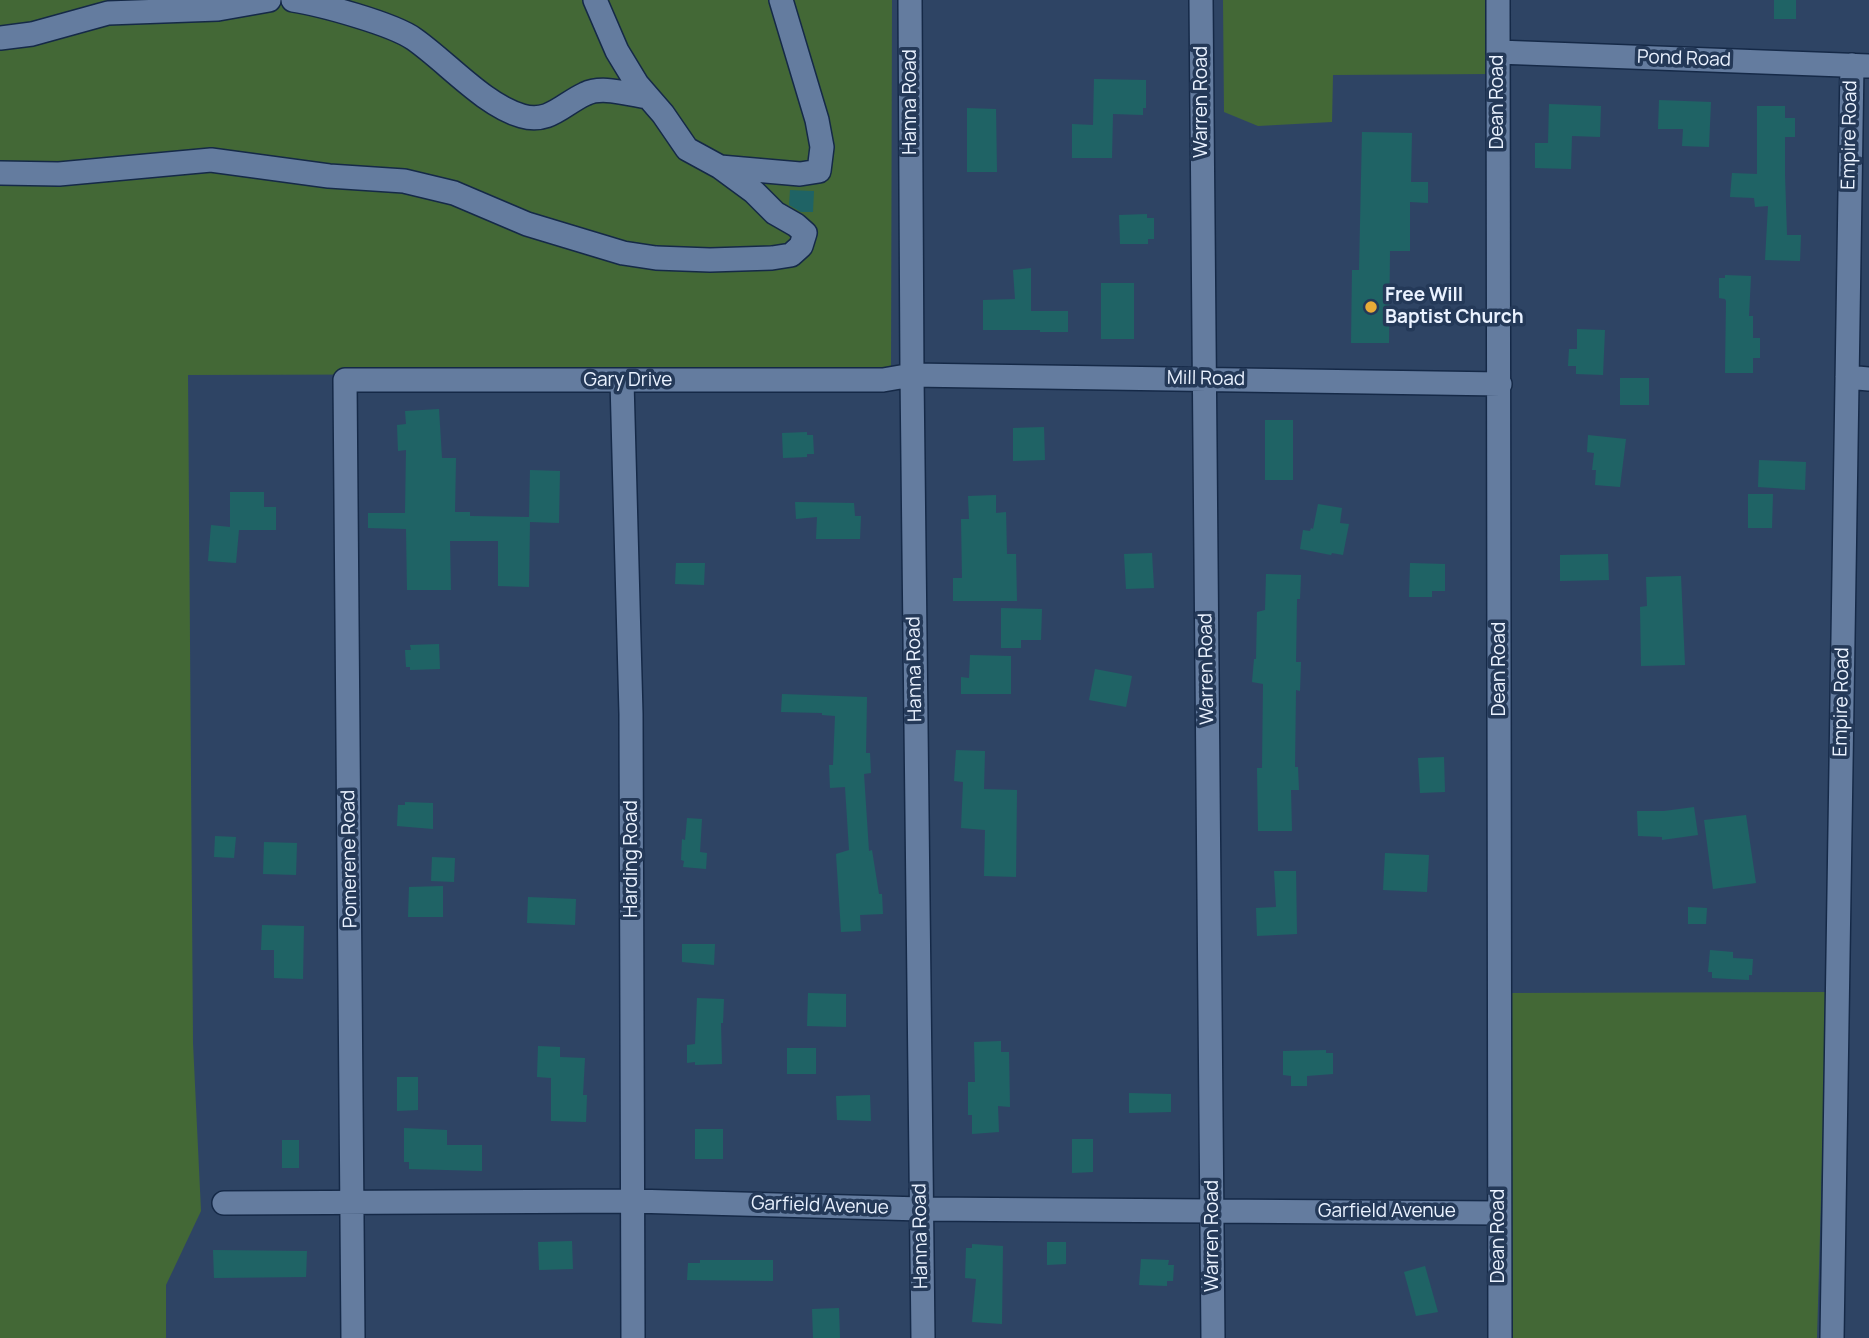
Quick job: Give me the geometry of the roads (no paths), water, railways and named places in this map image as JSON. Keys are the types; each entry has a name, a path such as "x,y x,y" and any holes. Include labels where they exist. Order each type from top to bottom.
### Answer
{"street":[{"path":"0,38 32,34 108,13 218,9 269,0"},
{"path":"293,0 361,18 412,37 487,98 523,116 551,116 585,94 603,90 648,97"},
{"path":"0,173 59,174 211,160 328,176 404,181 428,186 475,201 527,224 623,253 656,258 710,260 791,255 801,246 805,233 775,213 754,192 720,167 687,149 617,51 594,0"},
{"path":"720,167 800,174 819,171 822,147 817,120 781,0"},
{"name":"Hanna Road","path":"911,0 922,1338"},
{"name":"Warren Road","path":"1201,0 1213,1338"},
{"name":"Dean Road","path":"1498,0 1500,1338"},
{"name":"Pond Road","path":"1498,52 1860,65"},
{"name":"Empire Road","path":"1832,1338 1858,378 1860,65"},
{"name":"Mill Road","path":"912,375 1500,384"},
{"name":"Gary Drive","path":"345,380 883,380 912,375"},
{"name":"Pomerene Road","path":"345,380 354,1338"},
{"name":"Harding Road","path":"622,381 631,714 633,1338"},
{"name":"Garfield Avenue","path":"225,1203 633,1201 921,1209 1499,1213"}],"place":[{"name":"Free Will Baptist Church","path":"1371,307"}]}
